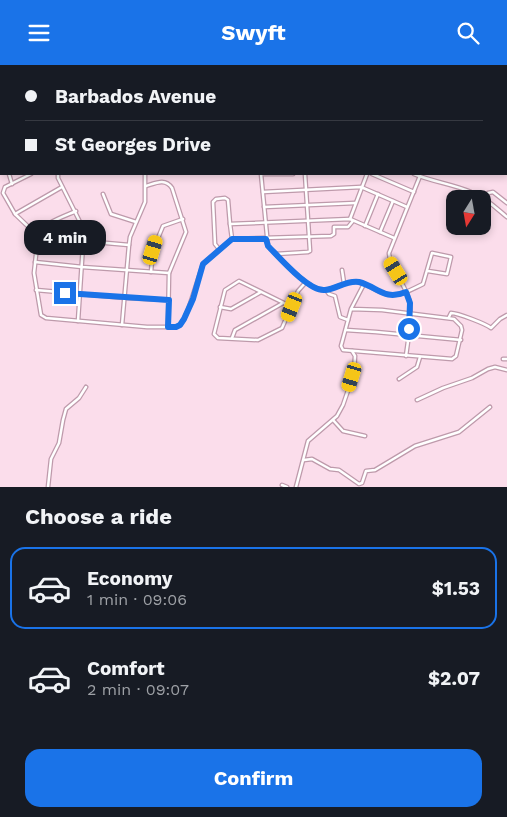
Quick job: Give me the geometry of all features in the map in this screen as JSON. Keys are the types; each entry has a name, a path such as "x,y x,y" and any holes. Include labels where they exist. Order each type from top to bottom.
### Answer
{"street":[{"path":"9,175 12,183"},
{"path":"29,175 6,187 3,193 15,214 38,236 129,245"},
{"path":"58,175 62,187 84,229 78,321"},
{"path":"122,325 129,245 145,202 145,175"},
{"path":"261,175 268,246 306,282 319,290 326,290 344,283 356,282 388,295 399,295 423,284 432,253 451,257 447,274 428,271"},
{"path":"276,254 308,253 310,251 305,175"},
{"path":"76,211 39,232 34,273 42,315 46,318 122,325 176,327 184,319 193,299 203,264 219,249 232,239 333,235 334,227 348,227 367,175"},
{"path":"374,175 414,192"},
{"path":"417,175 467,190"},
{"path":"406,356 410,303 389,257 389,253 420,176"},
{"path":"146,186 165,181 168,183 172,188 186,232 169,273 168,327"},
{"path":"15,214 62,187"},
{"path":"263,192 361,187 408,207"},
{"path":"491,192 507,203"},
{"path":"104,194 111,214 136,222"},
{"path":"365,226 378,194"},
{"path":"219,249 214,243 213,202 216,199 225,198 228,200 232,239"},
{"path":"380,232 393,201"},
{"path":"264,207 355,203"},
{"path":"491,204 507,217"},
{"path":"151,272 153,250 163,226 182,219"},
{"path":"230,224 351,220 394,238"},
{"path":"35,261 126,271 169,273"},
{"path":"342,271 344,283"},
{"path":"292,307 239,281 225,290 214,331 215,336 218,338 258,340 280,329 284,326 292,307 298,291 306,282"},
{"path":"351,309 382,310 454,319 461,326 461,340 454,358 343,350 341,346 351,309 364,284"},
{"path":"36,290 169,300"},
{"path":"326,290 329,294 335,295 340,317 348,321"},
{"path":"220,307 231,309 261,292"},
{"path":"232,338 235,330 283,303"},
{"path":"449,317 451,313 456,313 473,321 485,323 491,329 500,319 507,315"},
{"path":"346,330 461,340"},
{"path":"296,487 308,441 333,420 343,405 354,373 356,358 351,350"},
{"path":"399,379 417,367 420,357"},
{"path":"417,400 472,378 488,369 495,367 507,370"},
{"path":"48,487 51,459 59,443 66,409 79,398 86,387"},
{"path":"361,487 366,471 375,470 415,446 459,432 490,407"},
{"path":"333,420 343,431 364,436"},
{"path":"304,459 312,459 330,469 339,469 359,483 362,483"},
{"path":"282,485 287,487"}],"route":[{"path":"65,293 169,300 168,327 176,327 184,319 193,299 203,264 232,239 266,239 268,246 306,282 319,290 324,291 344,283 356,282 393,296 406,292 410,303 409,329"}]}
